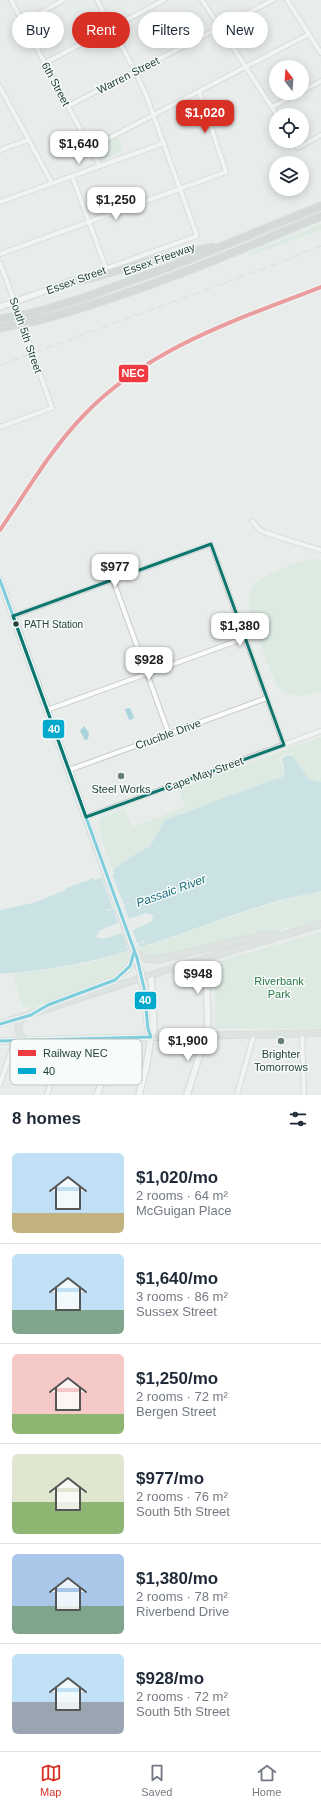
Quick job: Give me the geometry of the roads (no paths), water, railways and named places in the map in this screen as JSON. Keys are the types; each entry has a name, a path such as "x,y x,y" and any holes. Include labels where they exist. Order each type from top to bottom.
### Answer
{"highway":[{"name":"Essex Freeway","path":"0,319 33,312 126,283 223,246 321,206"},
{"name":"Essex Freeway","path":"0,328 40,320 168,277 321,216"},
{"path":"70,282 94,277 160,258 210,247 223,246"}],"main road":[{"path":"0,580 137,956 145,997 148,1030 151,1037"},
{"path":"0,1025 151,975 321,924"},
{"path":"137,956 156,960 264,935 289,933"},
{"path":"31,1015 48,1005 115,980 127,970 137,956"},
{"path":"22,1018 18,1028 24,1039"},
{"path":"65,1039 321,1033"},
{"path":"0,1041 10,1040"}],"street":[{"name":"6th Street","path":"11,0 18,12"},
{"path":"42,12 64,0"},
{"path":"97,0 104,12"},
{"path":"130,18 164,0"},
{"path":"202,0 212,15"},
{"name":"Warren Street","path":"249,12 273,0"},
{"path":"287,0 321,53"},
{"name":"Warren Street","path":"68,106 212,31"},
{"path":"90,148 309,34"},
{"name":"6th Street","path":"37,48 100,166"},
{"path":"45,63 73,48"},
{"path":"123,48 135,71 154,115 180,189"},
{"path":"234,48 272,107 286,100"},
{"path":"309,88 321,82"},
{"path":"0,87 52,183"},
{"path":"0,254 226,172 199,92"},
{"path":"309,141 321,135"},
{"path":"0,150 28,140"},
{"path":"0,202 164,143"},
{"path":"72,176 106,268"},
{"name":"Essex Street","path":"0,307 197,236 180,189"},
{"name":"South 5th Street","path":"0,263 52,408 0,427"},
{"path":"252,521 260,530 266,533 321,550"},
{"path":"13,616 211,544 284,745"},
{"path":"113,580 169,734"},
{"path":"47,710 245,638"},
{"name":"Crucible Drive","path":"69,770 267,698"},
{"name":"Cape May Street","path":"86,817 321,731"},
{"path":"187,1095 208,1029 206,958"},
{"path":"142,1083 151,1037 154,1029 151,975"},
{"path":"302,1033 304,1095"},
{"path":"237,1095 254,1034"},
{"path":"0,1084 10,1055"},
{"path":"47,1095 51,1085"},
{"path":"97,1095 101,1085"},
{"path":"139,1095 142,1085"}],"water":[{"path":"130,708 134,718 129,720 125,709"},
{"path":"84,726 89,733 88,739 85,740 80,731"},
{"name":"Passaic River","path":"286,755 292,756 309,779 321,782 321,891 274,902 161,941 104,958 45,969 17,973 0,973 0,910 33,903 66,890 66,888 94,878 95,880 114,874 113,870 140,851 144,850 152,843 165,820 269,781 281,778 285,774 282,759"}],"railway":[{"path":"0,365 271,266 321,246"}],"rail line":[{"name":"NEC","path":"0,530 40,471 72,428 109,392 136,371 195,338 226,324 321,287"}],"place":[{"name":"PATH Station","path":"16,624"},
{"name":"Steel Works","path":"121,776"},
{"name":"Brighter Tomorrows","path":"281,1041"}],"park label":[{"name":"Riverbank Park","path":"279,987"}]}
